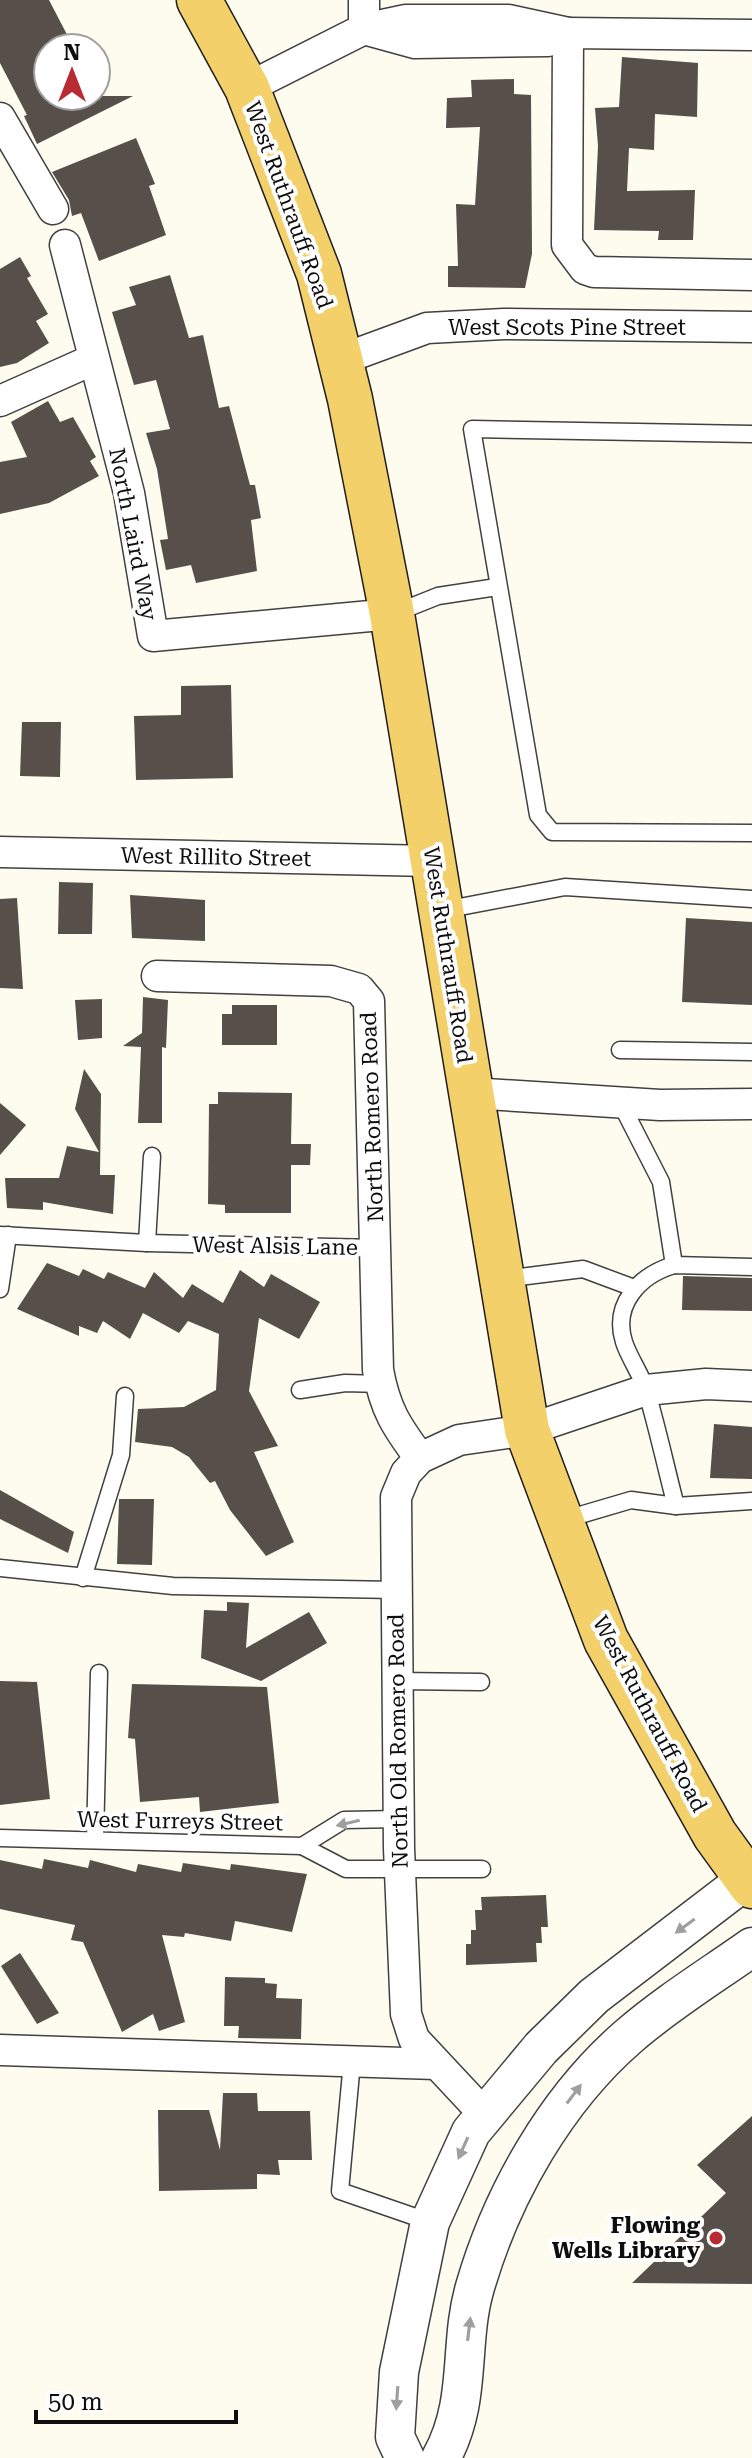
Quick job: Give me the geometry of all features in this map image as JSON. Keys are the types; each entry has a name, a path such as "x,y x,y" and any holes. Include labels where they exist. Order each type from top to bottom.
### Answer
{"main road":[{"name":"West Ruthrauff Road","path":"199,0 247,88 319,274 340,360 392,614 527,1430 606,1640 715,1835 750,1883"}],"street":[{"path":"247,88 364,15 415,43 548,41 568,33 752,35"},
{"path":"568,33 567,245 585,269 594,272 752,275"},
{"path":"0,119 53,209"},
{"name":"North Laird Way","path":"65,245 92,360 129,493 153,636 392,614"},
{"name":"West Scots Pine Street","path":"340,360 427,328 504,324 752,327"},
{"path":"0,401 92,360"},
{"name":"West Rillito Street","path":"0,852 432,861"},
{"name":"North Romero Road","path":"157,976 331,981 359,989 369,1001 376,1248"},
{"path":"471,1093 620,1102 752,1104"},
{"name":"West Alsis Lane","path":"376,1248 383,1401 397,1428 420,1458"},
{"path":"420,1458 459,1440 527,1430 646,1390 706,1384 752,1386"},
{"name":"North Old Romero Road","path":"420,1458 406,1473 396,1497 399,1819 406,2014 414,2039 485,2115"},
{"path":"405,2458 395,2437 399,2372 430,2222 471,2132 541,2048 594,1996 750,1883"},
{"path":"441,2458 457,2428 474,2288 510,2197 555,2119 586,2079 630,2035 752,1947"},
{"path":"0,2050 436,2064"}],"lane":[{"path":"752,434 472,429 538,815 552,832 752,833"},
{"path":"392,614 438,596 497,587"},
{"path":"440,910 565,887 752,899"},
{"path":"620,1050 752,1052"},
{"path":"620,1102 661,1182 674,1265"},
{"path":"147,1243 152,1156"},
{"path":"0,1289 4,1235"},
{"name":"West Alsis Lane","path":"4,1235 147,1243 376,1248"},
{"path":"676,1506 646,1390 623,1338 625,1302 647,1276 674,1265 752,1267"},
{"path":"502,1279 583,1269 634,1288"},
{"path":"300,1390 345,1383 381,1384"},
{"path":"83,1578 121,1455 125,1396"},
{"path":"561,1520 631,1500 676,1506 752,1501"},
{"path":"0,1568 173,1586 396,1590"},
{"path":"95,1840 99,1673"},
{"path":"397,1681 481,1682"},
{"name":"West Furreys Street","path":"0,1838 302,1846 344,1820 399,1819"},
{"path":"302,1846 346,1869 482,1869"},
{"path":"352,2062 340,2191 430,2222"}],"building":[{"path":"0,0 49,0 66,32 32,32 32,112 101,112 37,144 24,116 27,115 0,63"},
{"path":"622,57 698,63 697,117 655,114 654,150 629,148 627,191 695,190 693,240 658,240 659,231 594,230 598,146 595,108 619,107"},
{"path":"514,79 514,94 531,95 532,254 525,288 448,287 448,266 458,266 456,204 475,205 480,127 446,128 447,98 472,97 471,80"},
{"path":"112,96 133,96 112,106"},
{"path":"136,138 155,184 149,186 166,235 99,261 81,213 72,216 69,200 52,172"},
{"path":"20,257 31,276 27,278 48,314 36,321 49,343 17,363 0,367 0,269"},
{"path":"170,275 189,338 203,335 219,408 229,406 250,485 255,485 261,518 251,520 257,571 196,583 191,565 166,570 160,540 168,539 157,469 146,433 170,429 156,380 134,385 112,312 136,305 129,287"},
{"path":"48,401 60,422 73,417 96,457 90,461 99,476 49,503 0,514 0,462 27,457 11,422"},
{"path":"231,685 233,778 136,780 134,716 181,715 181,686"},
{"path":"22,722 61,722 60,777 20,776"},
{"path":"59,882 93,883 92,934 58,934"},
{"path":"130,895 205,900 205,941 132,938"},
{"path":"17,898 23,989 0,988 0,899"},
{"path":"686,918 752,922 752,1005 682,1002"},
{"path":"143,997 168,1000 166,1048 162,1047 162,1123 138,1123 141,1047 123,1046 142,1033"},
{"path":"102,999 102,1038 78,1040 75,1000"},
{"path":"232,1005 277,1005 277,1045 222,1045 222,1014 232,1014"},
{"path":"84,1069 101,1094 100,1175 115,1175 113,1214 43,1202 43,1210 7,1208 5,1178 59,1178 67,1146 99,1152 75,1109"},
{"path":"218,1092 292,1093 291,1144 311,1144 310,1165 291,1165 291,1213 225,1213 225,1205 208,1204 209,1104 218,1104"},
{"path":"0,1103 26,1125 0,1155"},
{"path":"47,1263 79,1276 83,1269 104,1279 108,1272 145,1288 154,1272 183,1298 192,1284 223,1303 240,1270 264,1287 271,1274 320,1302 299,1339 259,1318 249,1391 278,1446 254,1452 294,1542 266,1556 230,1510 215,1481 210,1483 189,1457 172,1447 135,1442 138,1409 184,1407 216,1390 219,1334 188,1321 179,1333 143,1313 130,1339 103,1321 97,1333 79,1326 79,1336 17,1309"},
{"path":"683,1276 752,1278 752,1311 682,1310"},
{"path":"714,1424 752,1427 752,1479 710,1478"},
{"path":"0,1490 74,1532 68,1553 0,1519"},
{"path":"119,1499 154,1499 152,1565 117,1564"},
{"path":"227,1602 249,1603 246,1648 309,1612 327,1643 261,1681 201,1658 204,1610 227,1611"},
{"path":"0,1681 37,1682 50,1799 0,1805"},
{"path":"132,1684 267,1687 279,1803 200,1812 199,1797 140,1802 135,1739 128,1738"},
{"path":"44,1859 88,1868 90,1860 136,1872 138,1864 181,1872 183,1863 230,1870 231,1864 307,1874 292,1932 235,1921 231,1941 185,1933 184,1937 162,1935 185,2022 159,2031 153,2014 122,2032 83,1942 71,1940 75,1925 0,1909 0,1860 42,1869"},
{"path":"546,1895 548,1927 541,1927 542,1943 536,1943 537,1962 466,1965 466,1944 471,1944 471,1930 476,1930 475,1910 482,1910 481,1897"},
{"path":"20,1953 59,2013 37,2024 1,1966"},
{"path":"225,1977 265,1978 265,1983 277,1984 276,1998 302,1999 301,2039 238,2038 239,2026 224,2026"},
{"path":"223,2093 257,2093 258,2111 310,2111 312,2160 278,2160 280,2175 257,2174 257,2189 159,2191 158,2110 209,2110 220,2150"},
{"name":"Flowing Wells Library","path":"752,2116 752,2284 632,2283 726,2193 697,2165"}],"place":[{"name":"Flowing Wells Library","path":"716,2238"}]}
